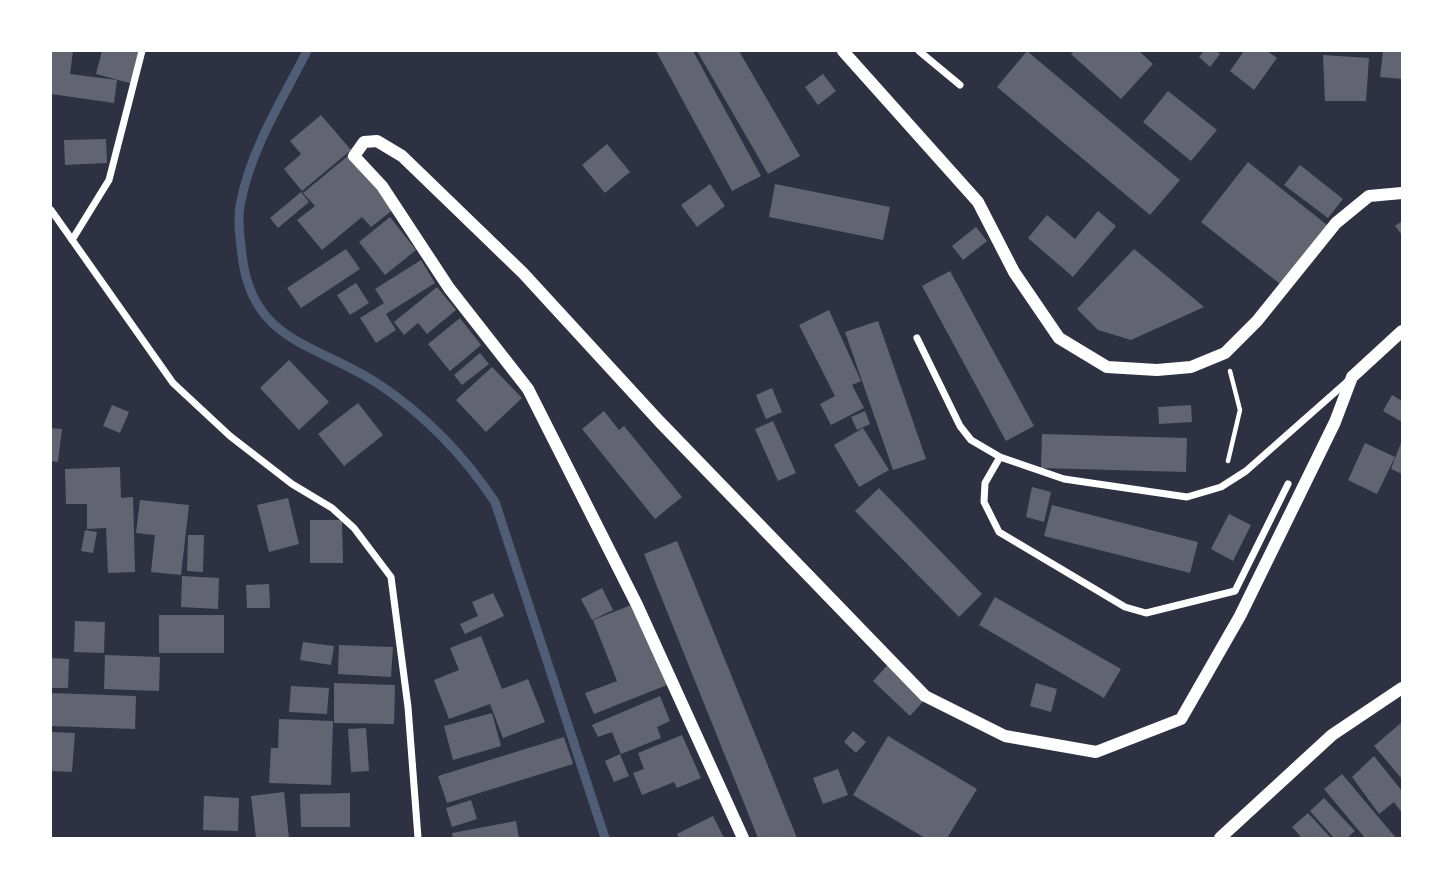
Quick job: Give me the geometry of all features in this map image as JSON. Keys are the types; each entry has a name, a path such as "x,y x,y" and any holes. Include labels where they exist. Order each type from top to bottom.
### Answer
{"street":[{"path":"72,240 109,180 142,51"},
{"path":"843,51 978,202 1014,272 1059,338 1107,367 1157,370 1191,367 1225,353 1257,321 1336,223 1369,196 1402,193"},
{"path":"919,51 960,85"},
{"path":"743,838 637,605 528,390 449,288 382,186 354,156 364,142 377,141 402,156 523,273 659,421 925,696 1005,736 1096,752 1181,719 1240,616 1335,422 1352,377"},
{"path":"51,210 173,383 241,444 292,484 332,508 354,528 391,577 408,707 418,838"},
{"path":"917,338 960,426 971,440 1000,457 1064,479 1187,497 1221,487 1246,471 1402,331"},
{"path":"1000,457 985,483 984,502 999,533 1125,607 1146,613 1235,591 1288,484"},
{"path":"1220,838 1332,735 1402,688"}],"path":[{"path":"1221,487 1240,410 1225,353"}],"building":[{"path":"52,51 73,51 70,74 117,80 114,103 51,94"},
{"path":"102,51 142,51 133,84 96,74"},
{"path":"656,51 693,51 761,176 732,191"},
{"path":"697,51 739,51 800,156 768,174"},
{"path":"1027,51 1180,180 1150,215 997,87"},
{"path":"1074,51 1139,51 1153,64 1121,99 1071,54"},
{"path":"1204,51 1216,51 1220,54 1210,67 1199,57"},
{"path":"1244,51 1267,51 1277,58 1254,90 1230,71"},
{"path":"1383,51 1402,51 1402,79 1380,77"},
{"path":"1323,55 1369,58 1366,101 1325,101"},
{"path":"823,74 836,91 818,105 805,87"},
{"path":"1168,91 1217,130 1191,161 1143,122"},
{"path":"321,115 351,150 302,191 284,169 301,154 290,141"},
{"path":"106,139 107,163 65,165 64,140"},
{"path":"607,144 630,172 605,193 582,165"},
{"path":"349,155 394,209 371,227 362,217 322,250 297,220 315,206 303,193"},
{"path":"1248,162 1327,225 1280,284 1201,222"},
{"path":"1300,165 1343,199 1328,218 1284,185"},
{"path":"710,184 725,206 697,227 681,205"},
{"path":"775,184 890,207 883,240 769,217"},
{"path":"301,192 309,202 278,228 270,218"},
{"path":"1098,211 1116,226 1073,277 1028,238 1047,215 1075,239"},
{"path":"390,217 416,250 385,275 359,242"},
{"path":"1402,221 1402,235 1395,226"},
{"path":"976,227 987,241 963,260 952,246"},
{"path":"346,249 360,269 301,308 287,288"},
{"path":"1134,249 1204,307 1131,340 1098,330 1077,309"},
{"path":"421,260 435,283 386,314 396,330 376,343 360,318 384,303 375,289"},
{"path":"950,271 1034,426 1006,441 922,286"},
{"path":"356,283 369,303 350,315 337,295"},
{"path":"437,287 456,310 427,334 418,323 404,335 394,322"},
{"path":"829,310 861,381 852,385 864,408 831,425 820,404 835,396 799,325"},
{"path":"460,318 481,345 450,371 428,344"},
{"path":"878,321 926,459 893,470 845,332"},
{"path":"480,353 489,364 462,385 454,375"},
{"path":"289,360 329,402 299,430 260,388"},
{"path":"492,367 522,398 486,432 456,400"},
{"path":"772,388 782,412 766,419 756,395"},
{"path":"1392,395 1402,401 1402,422 1383,411"},
{"path":"358,403 383,435 344,466 318,434"},
{"path":"112,405 129,412 120,433 103,426"},
{"path":"1191,405 1192,422 1159,424 1158,407"},
{"path":"604,411 619,430 624,426 682,497 655,519 582,429"},
{"path":"865,411 870,424 857,430 851,417"},
{"path":"773,421 796,473 778,481 755,429"},
{"path":"51,428 62,429 58,462 51,461"},
{"path":"863,428 889,470 859,487 834,445"},
{"path":"1042,434 1187,438 1186,472 1041,468"},
{"path":"1402,440 1402,474 1391,469"},
{"path":"1365,443 1395,457 1377,494 1348,480"},
{"path":"120,467 121,498 133,497 135,572 108,573 106,528 87,529 87,504 66,504 65,469"},
{"path":"1032,487 1051,492 1044,522 1026,517"},
{"path":"879,488 982,594 959,617 855,511"},
{"path":"288,498 299,544 269,552 257,505"},
{"path":"140,500 189,505 181,575 151,572 155,535 136,533"},
{"path":"1052,505 1198,542 1190,573 1044,536"},
{"path":"1229,514 1251,525 1233,561 1211,549"},
{"path":"310,520 342,520 343,563 310,563"},
{"path":"85,530 97,532 93,553 81,551"},
{"path":"188,535 204,535 203,572 187,571"},
{"path":"677,541 797,838 758,838 644,554"},
{"path":"182,576 219,578 218,609 181,607"},
{"path":"269,584 270,608 247,608 246,585"},
{"path":"602,588 613,610 592,620 581,599"},
{"path":"493,593 504,616 465,634 460,624 478,616 472,602"},
{"path":"995,597 1121,669 1104,698 979,625"},
{"path":"634,604 667,685 594,714 585,693 617,681 593,620"},
{"path":"159,615 224,615 224,653 159,653"},
{"path":"75,621 105,622 104,653 74,652"},
{"path":"481,636 502,689 528,679 545,722 503,738 490,704 449,719 434,680 459,670 450,648"},
{"path":"303,642 334,646 331,665 300,660"},
{"path":"339,645 393,647 391,677 338,674"},
{"path":"105,655 160,657 159,691 104,689"},
{"path":"51,658 69,659 68,688 51,688"},
{"path":"891,661 928,696 910,716 873,681"},
{"path":"334,683 395,685 394,724 334,723"},
{"path":"1036,683 1057,689 1051,712 1030,706"},
{"path":"291,686 329,688 327,714 289,712"},
{"path":"51,693 136,696 135,729 51,726"},
{"path":"660,696 670,721 657,727 661,738 621,754 612,732 598,737 592,725"},
{"path":"492,713 501,746 453,760 444,726"},
{"path":"279,719 333,721 331,785 269,783 271,748 278,748"},
{"path":"1402,722 1402,779 1374,746"},
{"path":"366,728 369,771 351,772 348,729"},
{"path":"853,731 866,742 856,753 844,742"},
{"path":"51,732 75,733 72,772 51,771"},
{"path":"682,735 701,778 677,788 674,782 642,795 633,773 644,769 638,753"},
{"path":"888,736 977,789 947,838 925,838 853,795"},
{"path":"564,737 573,764 447,803 438,776"},
{"path":"620,754 629,776 614,782 605,761"},
{"path":"1374,756 1402,791 1402,813 1394,802 1379,814 1352,777"},
{"path":"838,769 848,795 823,804 813,778"},
{"path":"1342,774 1396,838 1365,838 1324,789"},
{"path":"284,792 289,838 256,838 251,796"},
{"path":"350,793 350,827 301,827 300,794"},
{"path":"204,796 239,798 238,831 203,830"},
{"path":"1324,798 1355,831 1347,838 1334,838 1310,811"},
{"path":"471,800 477,819 452,827 446,808"},
{"path":"1308,813 1331,838 1302,838 1292,827"},
{"path":"713,816 724,838 679,838 677,834"},
{"path":"516,821 519,838 453,838 452,833"}],"waterway":[{"path":"307,51 269,124 246,182 239,221 248,284 259,307 274,324 292,338 380,385 429,424 458,453 495,502 605,838"}]}
